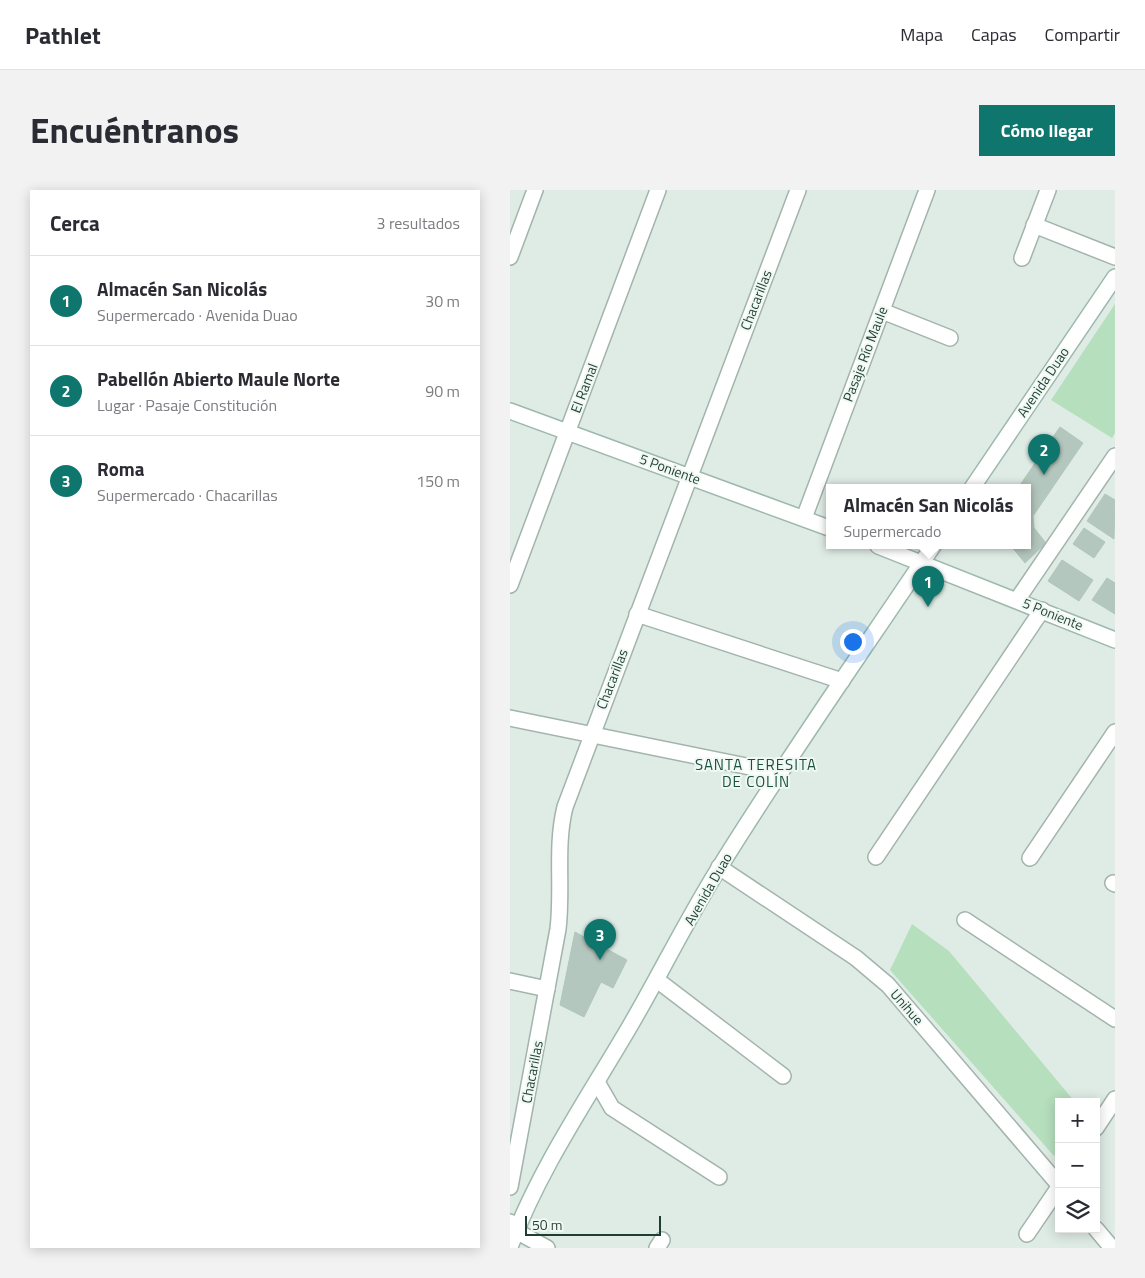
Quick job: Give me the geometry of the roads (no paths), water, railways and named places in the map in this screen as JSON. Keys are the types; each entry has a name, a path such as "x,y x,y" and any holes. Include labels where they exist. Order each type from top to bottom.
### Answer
{"street":[{"path":"510,257 535,190"},
{"name":"El Ramal","path":"510,585 658,190"},
{"name":"Chacarillas","path":"510,1187 560,911 559,849 562,819 568,795 798,190"},
{"name":"Pasaje Río Maule","path":"804,518 927,190"},
{"path":"1022,258 1048,190"},
{"path":"1034,225 1115,257"},
{"name":"Avenida Duao","path":"975,484 1115,277"},
{"path":"882,311 950,338"},
{"name":"5 Poniente","path":"510,411 826,527"},
{"path":"1017,600 1115,456"},
{"name":"5 Poniente","path":"886,549 1115,640"},
{"name":"Avenida Duao","path":"510,1247 513,1227 657,980 719,867 931,549"},
{"path":"876,857 1042,610"},
{"path":"637,614 842,681"},
{"path":"510,718 780,773"},
{"path":"1030,858 1115,732"},
{"name":"Unihue","path":"719,867 849,953 875,973 900,998 1055,1181"},
{"path":"965,920 1115,1019"},
{"path":"657,980 784,1076"},
{"path":"510,981 547,989"},
{"path":"597,1082 612,1108 719,1177"},
{"path":"1100,1122 1115,1100"},
{"path":"1027,1234 1058,1188"},
{"path":"513,1227 547,1248"},
{"path":"1099,1233 1112,1248"}],"place":[{"name":"Pabellón Abierto Maule Norte","path":"1044,475"},
{"name":"Almacén San Nicolás","path":"928,607"},
{"name":"Roma","path":"600,960"}],"district":[{"name":"SANTA TERESITA DE COLÍN","path":"756,774"}]}
